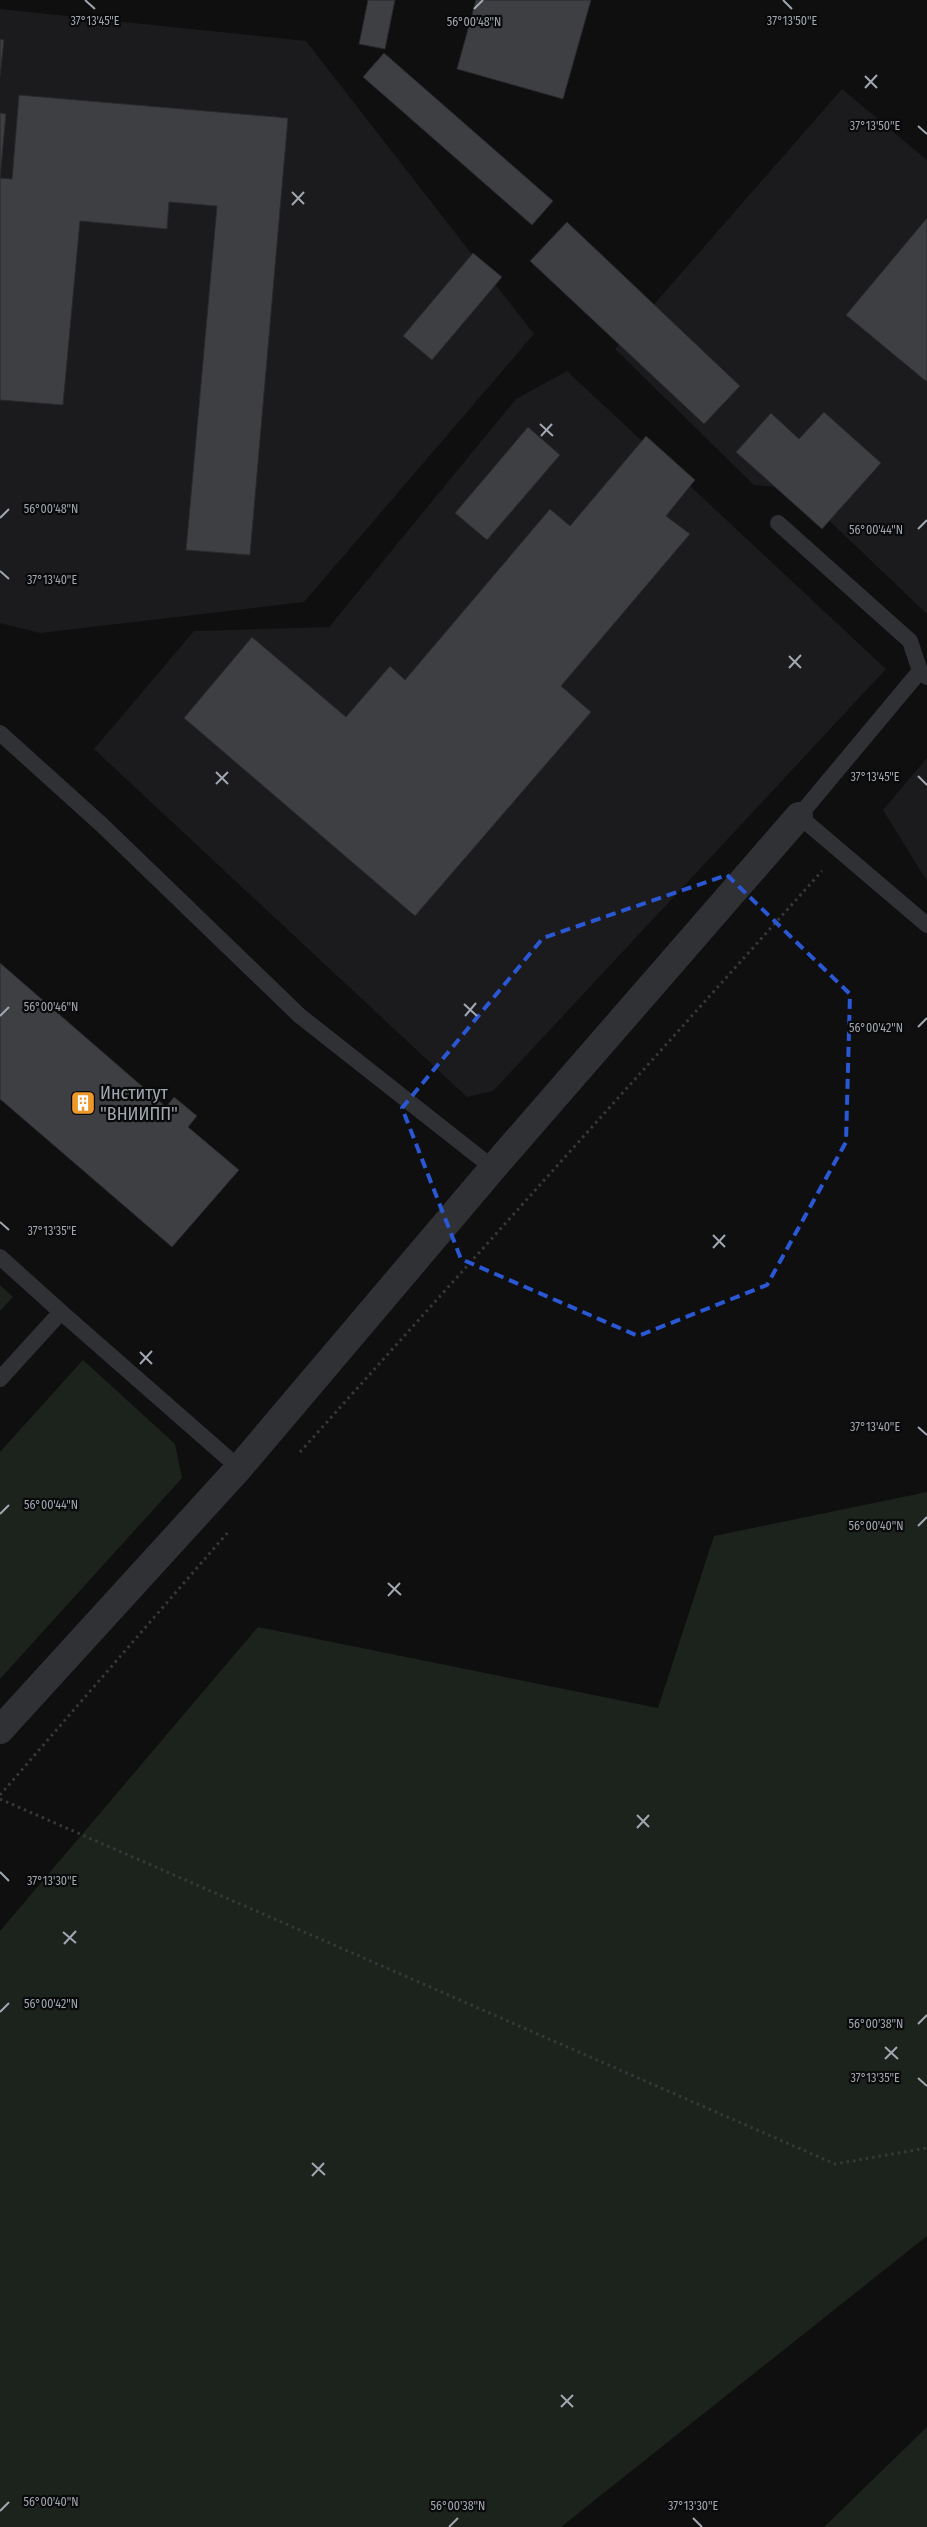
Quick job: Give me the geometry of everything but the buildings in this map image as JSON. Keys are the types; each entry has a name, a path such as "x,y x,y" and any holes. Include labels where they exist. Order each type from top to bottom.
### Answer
{"street":[{"path":"0,1730 239,1468 493,1168 799,816"}],"lane":[{"path":"778,523 910,640 924,674 799,816 927,925"},
{"path":"0,733 102,825 300,1016 493,1168"},
{"path":"0,1257 239,1468"},
{"path":"0,1380 61,1312"}],"path":[{"path":"294,1458 840,851"},
{"path":"0,1795 235,1526"},
{"path":"0,1799 834,2164 927,2148"}],"highlighted area":[{"path":"727,875 850,994 846,1142 767,1285 638,1336 461,1259 402,1108 543,938"}],"shaded area":[{"path":"0,9 306,41 534,334 304,602 40,633 0,623"},
{"path":"842,89 927,160 927,614 796,489 754,485 615,349"},
{"path":"567,371 886,669 493,1091 467,1097 94,749 194,631 329,627 516,399"},
{"path":"927,758 927,881 883,810"},
{"path":"0,1285 13,1297 0,1311"},
{"path":"83,1360 175,1444 182,1478 0,1679 0,1452"},
{"path":"927,1492 927,2236 561,2527 0,2527 0,1931 258,1627 658,1708 714,1536"},
{"path":"927,2427 927,2527 824,2527"}],"place":[{"name":"Институт \"ВНИИПП\"","path":"83,1103"}]}
